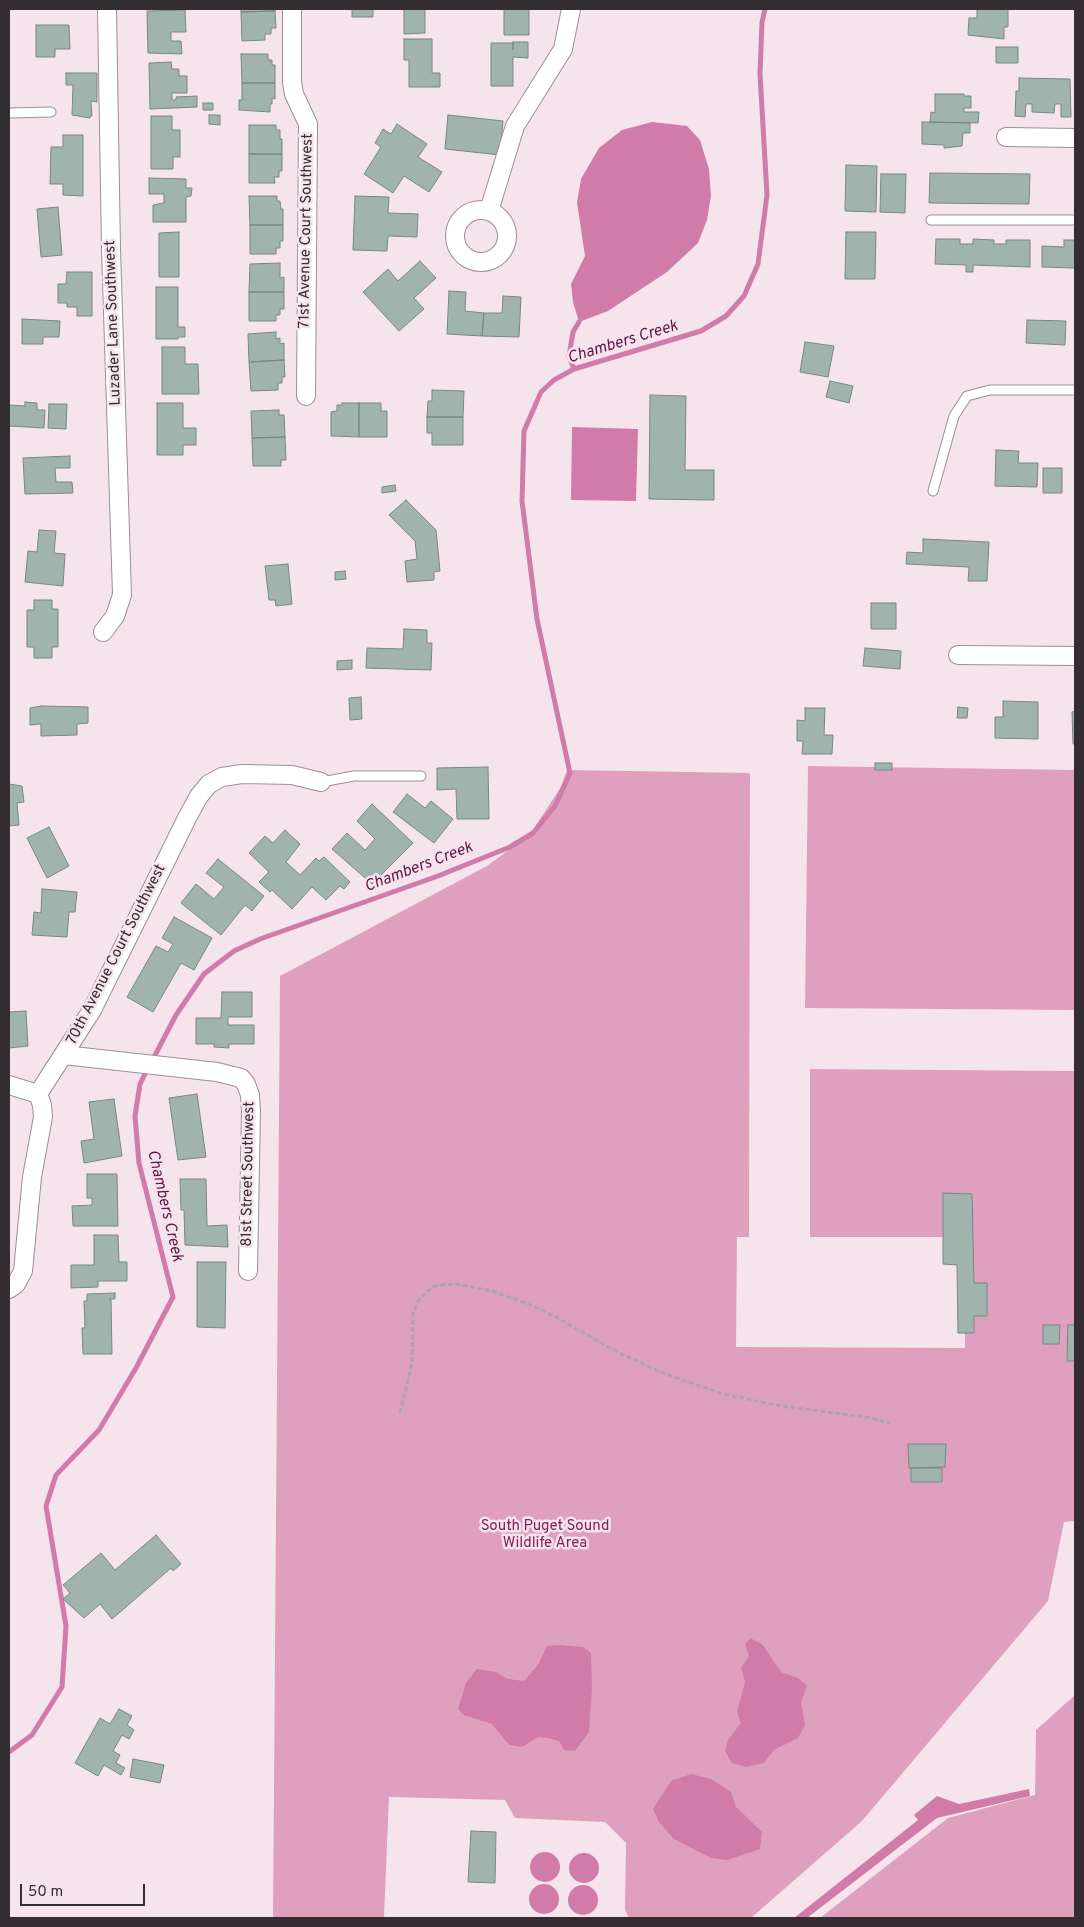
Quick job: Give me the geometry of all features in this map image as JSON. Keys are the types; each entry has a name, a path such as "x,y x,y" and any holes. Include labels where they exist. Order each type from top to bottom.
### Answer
{"street":[{"name":"Luzader Lane Southwest","path":"102,632 115,616 122,595 111,249 107,9"},
{"name":"71st Avenue Court Southwest","path":"292,9 292,82 294,94 308,124 306,396"},
{"path":"489,211 516,126 563,49 571,9"},
{"path":"1006,137 1075,138"},
{"path":"958,655 1075,656"},
{"name":"70th Avenue Court Southwest","path":"38,1094 92,1010 188,816 199,796 209,784 222,777 242,774 292,775 321,782"},
{"name":"81st Street Southwest","path":"64,1055 217,1072 241,1078 246,1084 250,1095 248,1271"},
{"path":"9,1085 38,1094 42,1105 43,1117 32,1177 23,1271 16,1284 9,1289"}],"lane":[{"path":"9,113 51,112"},
{"path":"931,220 1075,220"},
{"path":"932,491 954,416 967,396 990,390 1075,390"},
{"path":"321,782 354,776 421,776"}],"path":[{"path":"400,1413 412,1363 412,1321 418,1301 430,1289 438,1285 457,1284 492,1291 533,1306 646,1365 723,1394 781,1406 872,1418 890,1423"}],"green space":[{"path":"808,766 1075,770 1075,1010 805,1008"},
{"name":"South Puget Sound Wildlife Area","path":"567,770 750,773 749,1237 737,1237 736,1347 965,1348 965,1237 810,1237 810,1069 1075,1071 1075,1521 1064,1522 1048,1601 862,1821 751,1918 629,1918 625,1910 626,1843 605,1822 515,1818 505,1800 389,1797 384,1918 273,1918 280,976 487,866 530,834 561,787"},
{"path":"1075,1695 1075,1918 820,1918 948,1818 1035,1795 1036,1730"}],"shaded area":[{"path":"652,122 687,126 700,140 709,169 711,196 707,220 698,243 667,272 608,311 579,322 573,302 571,284 585,256 577,202 581,179 599,148 622,130"},
{"path":"572,427 638,429 636,501 571,500"},
{"path":"750,1638 762,1644 781,1672 798,1678 807,1686 801,1702 805,1725 798,1738 774,1750 764,1763 746,1767 732,1763 725,1751 728,1740 741,1723 737,1712 745,1682 741,1668 749,1656 745,1645"},
{"path":"547,1646 583,1647 591,1653 592,1689 589,1732 575,1751 564,1750 559,1741 538,1737 522,1747 509,1745 492,1724 464,1715 458,1709 466,1683 477,1669 496,1672 508,1679 524,1681 538,1665"},
{"path":"691,1774 711,1779 731,1792 736,1807 762,1832 760,1849 727,1860 711,1858 674,1839 659,1822 653,1809 671,1781"},
{"path":"1029,1789 1030,1796 937,1818 807,1918 794,1918 918,1820 914,1815 937,1796 959,1804"},
{"path":"545,1852 556,1856 560,1867 556,1878 545,1882 534,1878 530,1867 534,1856"},
{"path":"584,1853 595,1857 599,1868 595,1879 584,1883 573,1879 569,1868 573,1857"},
{"path":"544,1884 555,1888 559,1899 555,1910 544,1914 533,1910 529,1899 533,1888"},
{"path":"583,1885 594,1889 598,1900 594,1911 583,1915 572,1911 568,1900 572,1889"}],"building":[{"path":"241,9 275,9 275,11 241,12"},
{"path":"352,9 373,9 373,17 352,17"},
{"path":"404,9 425,9 425,33 404,34"},
{"path":"504,9 529,9 529,35 504,35"},
{"path":"977,9 1008,9 1008,27 1004,27 1004,39 968,35 969,18 977,18"},
{"path":"185,10 186,32 171,32 171,41 181,41 182,54 148,53 147,11"},
{"path":"275,11 276,28 271,28 271,34 265,34 265,40 242,41 241,12"},
{"path":"36,25 69,25 70,49 55,49 55,57 36,57"},
{"path":"404,39 432,39 432,73 440,73 440,87 409,87 409,60 404,60"},
{"path":"528,42 528,58 513,57 513,86 491,86 491,43"},
{"path":"996,47 1018,47 1018,63 996,63"},
{"path":"241,54 268,54 268,60 272,60 272,65 275,65 275,83 242,83"},
{"path":"171,62 172,69 179,69 179,76 187,76 187,93 172,93 172,100 176,100 176,97 197,96 197,107 150,109 149,63"},
{"path":"66,73 97,73 97,102 91,101 92,116 90,118 72,115 73,85 66,85"},
{"path":"1019,78 1070,79 1071,117 1061,117 1061,104 1055,104 1054,113 1032,112 1032,104 1026,104 1025,117 1015,116 1016,91 1019,91"},
{"path":"242,83 275,83 275,99 272,98 270,112 239,110 239,100 242,100"},
{"path":"935,94 964,94 964,96 971,96 971,108 964,108 964,112 979,112 978,123 930,122 931,112 935,113"},
{"path":"203,103 213,103 213,110 203,110"},
{"path":"209,115 220,115 220,125 209,124"},
{"path":"448,115 503,121 500,155 445,149"},
{"path":"151,116 172,116 172,130 180,130 180,157 173,157 173,169 151,169"},
{"path":"922,122 970,123 970,133 963,133 962,146 944,148 944,145 922,144"},
{"path":"397,124 427,144 418,157 442,172 429,192 404,176 393,193 364,174 381,147 375,143 383,129 391,134"},
{"path":"249,125 276,125 276,130 280,130 280,139 282,139 282,154 249,154"},
{"path":"63,135 83,135 83,196 63,195 63,184 50,184 51,147 63,147"},
{"path":"249,154 282,154 282,171 279,171 279,177 274,177 275,183 249,183"},
{"path":"846,165 877,166 876,212 845,211"},
{"path":"930,173 1030,174 1029,204 929,203"},
{"path":"881,174 906,174 905,213 880,212"},
{"path":"149,178 186,179 186,188 192,188 191,196 186,197 186,222 153,222 153,205 164,203 164,194 149,194"},
{"path":"249,196 277,196 277,201 280,201 281,209 283,209 283,225 250,225"},
{"path":"355,196 389,197 388,213 418,214 417,237 388,236 387,251 353,250"},
{"path":"58,207 62,255 41,257 37,209"},
{"path":"250,225 283,225 283,241 280,241 280,248 276,248 276,254 250,254"},
{"path":"179,232 179,277 159,277 159,233"},
{"path":"846,232 876,232 875,279 845,279"},
{"path":"936,239 960,239 960,244 973,244 973,239 994,240 994,244 1006,244 1006,240 1030,240 1030,267 973,265 973,272 966,272 966,265 935,264"},
{"path":"1064,240 1075,240 1075,268 1042,267 1042,246 1064,247"},
{"path":"420,261 436,278 414,298 424,309 399,331 363,292 388,269 398,281"},
{"path":"280,263 280,278 284,277 284,292 249,292 250,264"},
{"path":"67,272 92,272 92,316 77,316 77,307 67,307 67,303 58,303 58,284 66,284"},
{"path":"156,287 178,287 178,327 185,327 185,337 178,337 178,339 156,339"},
{"path":"449,291 466,292 465,311 484,313 482,336 447,334"},
{"path":"249,292 284,292 284,309 280,309 280,315 276,315 276,321 249,321"},
{"path":"503,296 521,297 519,337 482,336 484,313 502,313"},
{"path":"22,319 60,321 59,337 43,337 43,344 22,344"},
{"path":"1027,320 1066,321 1065,345 1026,343"},
{"path":"276,332 276,339 280,338 280,344 284,343 284,360 249,362 248,334"},
{"path":"805,342 834,346 828,377 800,372"},
{"path":"162,347 185,347 185,364 198,364 199,394 162,394"},
{"path":"284,360 285,377 282,377 282,383 278,383 278,390 251,391 249,362"},
{"path":"830,381 853,386 849,403 826,397"},
{"path":"432,390 464,391 463,417 427,417 428,401 432,401"},
{"path":"650,395 686,396 685,470 714,470 714,500 649,499"},
{"path":"25,402 37,403 37,410 45,410 44,428 9,426 9,405 25,406"},
{"path":"157,403 183,403 183,428 196,428 196,445 183,445 183,455 157,455"},
{"path":"342,403 359,403 359,437 331,436 331,412 337,411 337,405 342,405"},
{"path":"359,403 381,403 381,411 387,411 387,437 359,437"},
{"path":"49,404 67,404 66,429 48,428"},
{"path":"279,410 279,415 284,415 285,437 252,438 251,411"},
{"path":"427,417 463,417 463,445 432,445 432,433 427,433"},
{"path":"285,437 286,460 281,460 281,466 253,466 252,438"},
{"path":"996,450 1019,451 1018,463 1038,463 1037,487 995,486"},
{"path":"70,456 70,468 55,468 56,482 72,482 73,493 25,494 23,458"},
{"path":"1043,468 1062,468 1062,493 1043,493"},
{"path":"395,485 396,491 382,493 382,487"},
{"path":"406,500 436,530 440,571 434,572 434,580 407,582 405,561 417,559 415,541 389,515"},
{"path":"39,530 56,531 54,553 65,554 63,586 25,582 28,551 37,552"},
{"path":"923,539 989,542 987,581 968,581 969,567 906,564 907,552 923,553"},
{"path":"288,564 292,604 276,606 275,600 269,600 265,566"},
{"path":"345,571 346,579 335,580 335,572"},
{"path":"34,600 52,600 52,609 58,609 58,647 52,647 52,658 34,658 34,647 27,647 27,610 34,610"},
{"path":"871,603 896,603 896,629 871,629"},
{"path":"404,629 427,630 427,643 432,643 431,670 366,668 367,648 403,649"},
{"path":"865,648 901,651 900,669 863,666"},
{"path":"352,660 352,669 337,670 337,661"},
{"path":"361,697 362,719 350,720 349,698"},
{"path":"1003,701 1038,702 1038,739 995,738 995,717 1003,717"},
{"path":"41,706 88,707 88,723 77,724 77,735 41,736 41,724 30,725 30,708"},
{"path":"958,707 968,708 967,718 957,718"},
{"path":"805,708 825,708 824,735 833,735 832,754 802,754 803,741 797,741 797,720 805,721"},
{"path":"1075,711 1075,744 1073,744 1072,712"},
{"path":"875,763 892,763 892,770 875,770"},
{"path":"488,767 489,819 457,819 456,789 437,790 437,768"},
{"path":"9,784 22,786 24,802 17,803 19,825 9,826"},
{"path":"407,794 425,808 431,801 453,819 434,843 393,812"},
{"path":"372,804 413,843 372,884 332,849 347,833 365,850 375,839 357,821"},
{"path":"49,827 69,866 47,878 27,838"},
{"path":"285,830 300,844 286,862 300,875 316,858 319,861 324,857 350,882 344,889 340,886 326,900 312,887 292,909 272,890 270,892 259,882 269,872 249,853 265,836 273,843"},
{"path":"218,859 264,896 252,911 245,905 221,935 181,903 196,884 214,899 224,887 206,873"},
{"path":"42,889 77,892 75,912 69,912 67,937 32,935 34,912 41,913"},
{"path":"174,917 212,938 194,970 181,963 153,1012 127,997 156,946 168,952 173,944 162,938"},
{"path":"222,992 252,992 252,1017 228,1017 228,1025 254,1025 254,1044 229,1044 229,1048 214,1047 214,1044 196,1044 196,1018 221,1018"},
{"path":"26,1011 28,1046 9,1048 9,1012"},
{"path":"197,1094 206,1157 178,1160 169,1098"},
{"path":"114,1099 122,1156 84,1163 81,1141 94,1139 89,1102"},
{"path":"87,1174 117,1174 118,1226 73,1226 72,1206 92,1205 92,1198 87,1198"},
{"path":"180,1179 206,1179 207,1226 227,1225 228,1247 185,1245 184,1210 181,1210"},
{"path":"943,1193 972,1194 974,1283 987,1283 987,1316 974,1316 974,1333 958,1333 957,1265 943,1264"},
{"path":"94,1235 118,1235 119,1262 127,1262 127,1281 98,1281 98,1287 71,1288 71,1265 94,1265"},
{"path":"197,1262 226,1262 225,1328 197,1327"},
{"path":"115,1293 115,1299 109,1299 111,1300 112,1354 83,1354 82,1328 85,1328 84,1301 87,1301 87,1294"},
{"path":"1043,1325 1060,1325 1059,1344 1043,1344"},
{"path":"1068,1325 1075,1325 1075,1361 1067,1361"},
{"path":"908,1444 946,1444 945,1467 909,1468"},
{"path":"911,1468 942,1468 942,1482 911,1482"},
{"path":"156,1535 181,1564 173,1571 171,1568 112,1619 100,1604 84,1618 63,1599 70,1593 63,1585 101,1553 115,1570"},
{"path":"119,1709 132,1716 127,1725 134,1730 129,1739 122,1735 113,1751 120,1755 116,1763 125,1768 121,1775 104,1765 98,1776 75,1763 100,1718 110,1724"},
{"path":"133,1759 164,1765 160,1783 130,1777"},
{"path":"471,1831 496,1832 495,1883 468,1882"}],"waterway":[{"name":"Chambers Creek","path":"152,1061 176,1015 204,974 234,951 260,939 438,876 510,847 533,833 555,806 570,773 537,619 522,501 524,431 541,392 554,380 574,369 701,331 726,316 744,296 758,264 767,195 760,74 762,22 765,9"},
{"path":"574,369 569,356 573,332 579,322"},
{"name":"Chambers Creek","path":"9,1752 32,1735 62,1687 66,1626 46,1506 56,1475 99,1430 136,1368 173,1297 139,1163 135,1116 140,1084 148,1068"}]}
